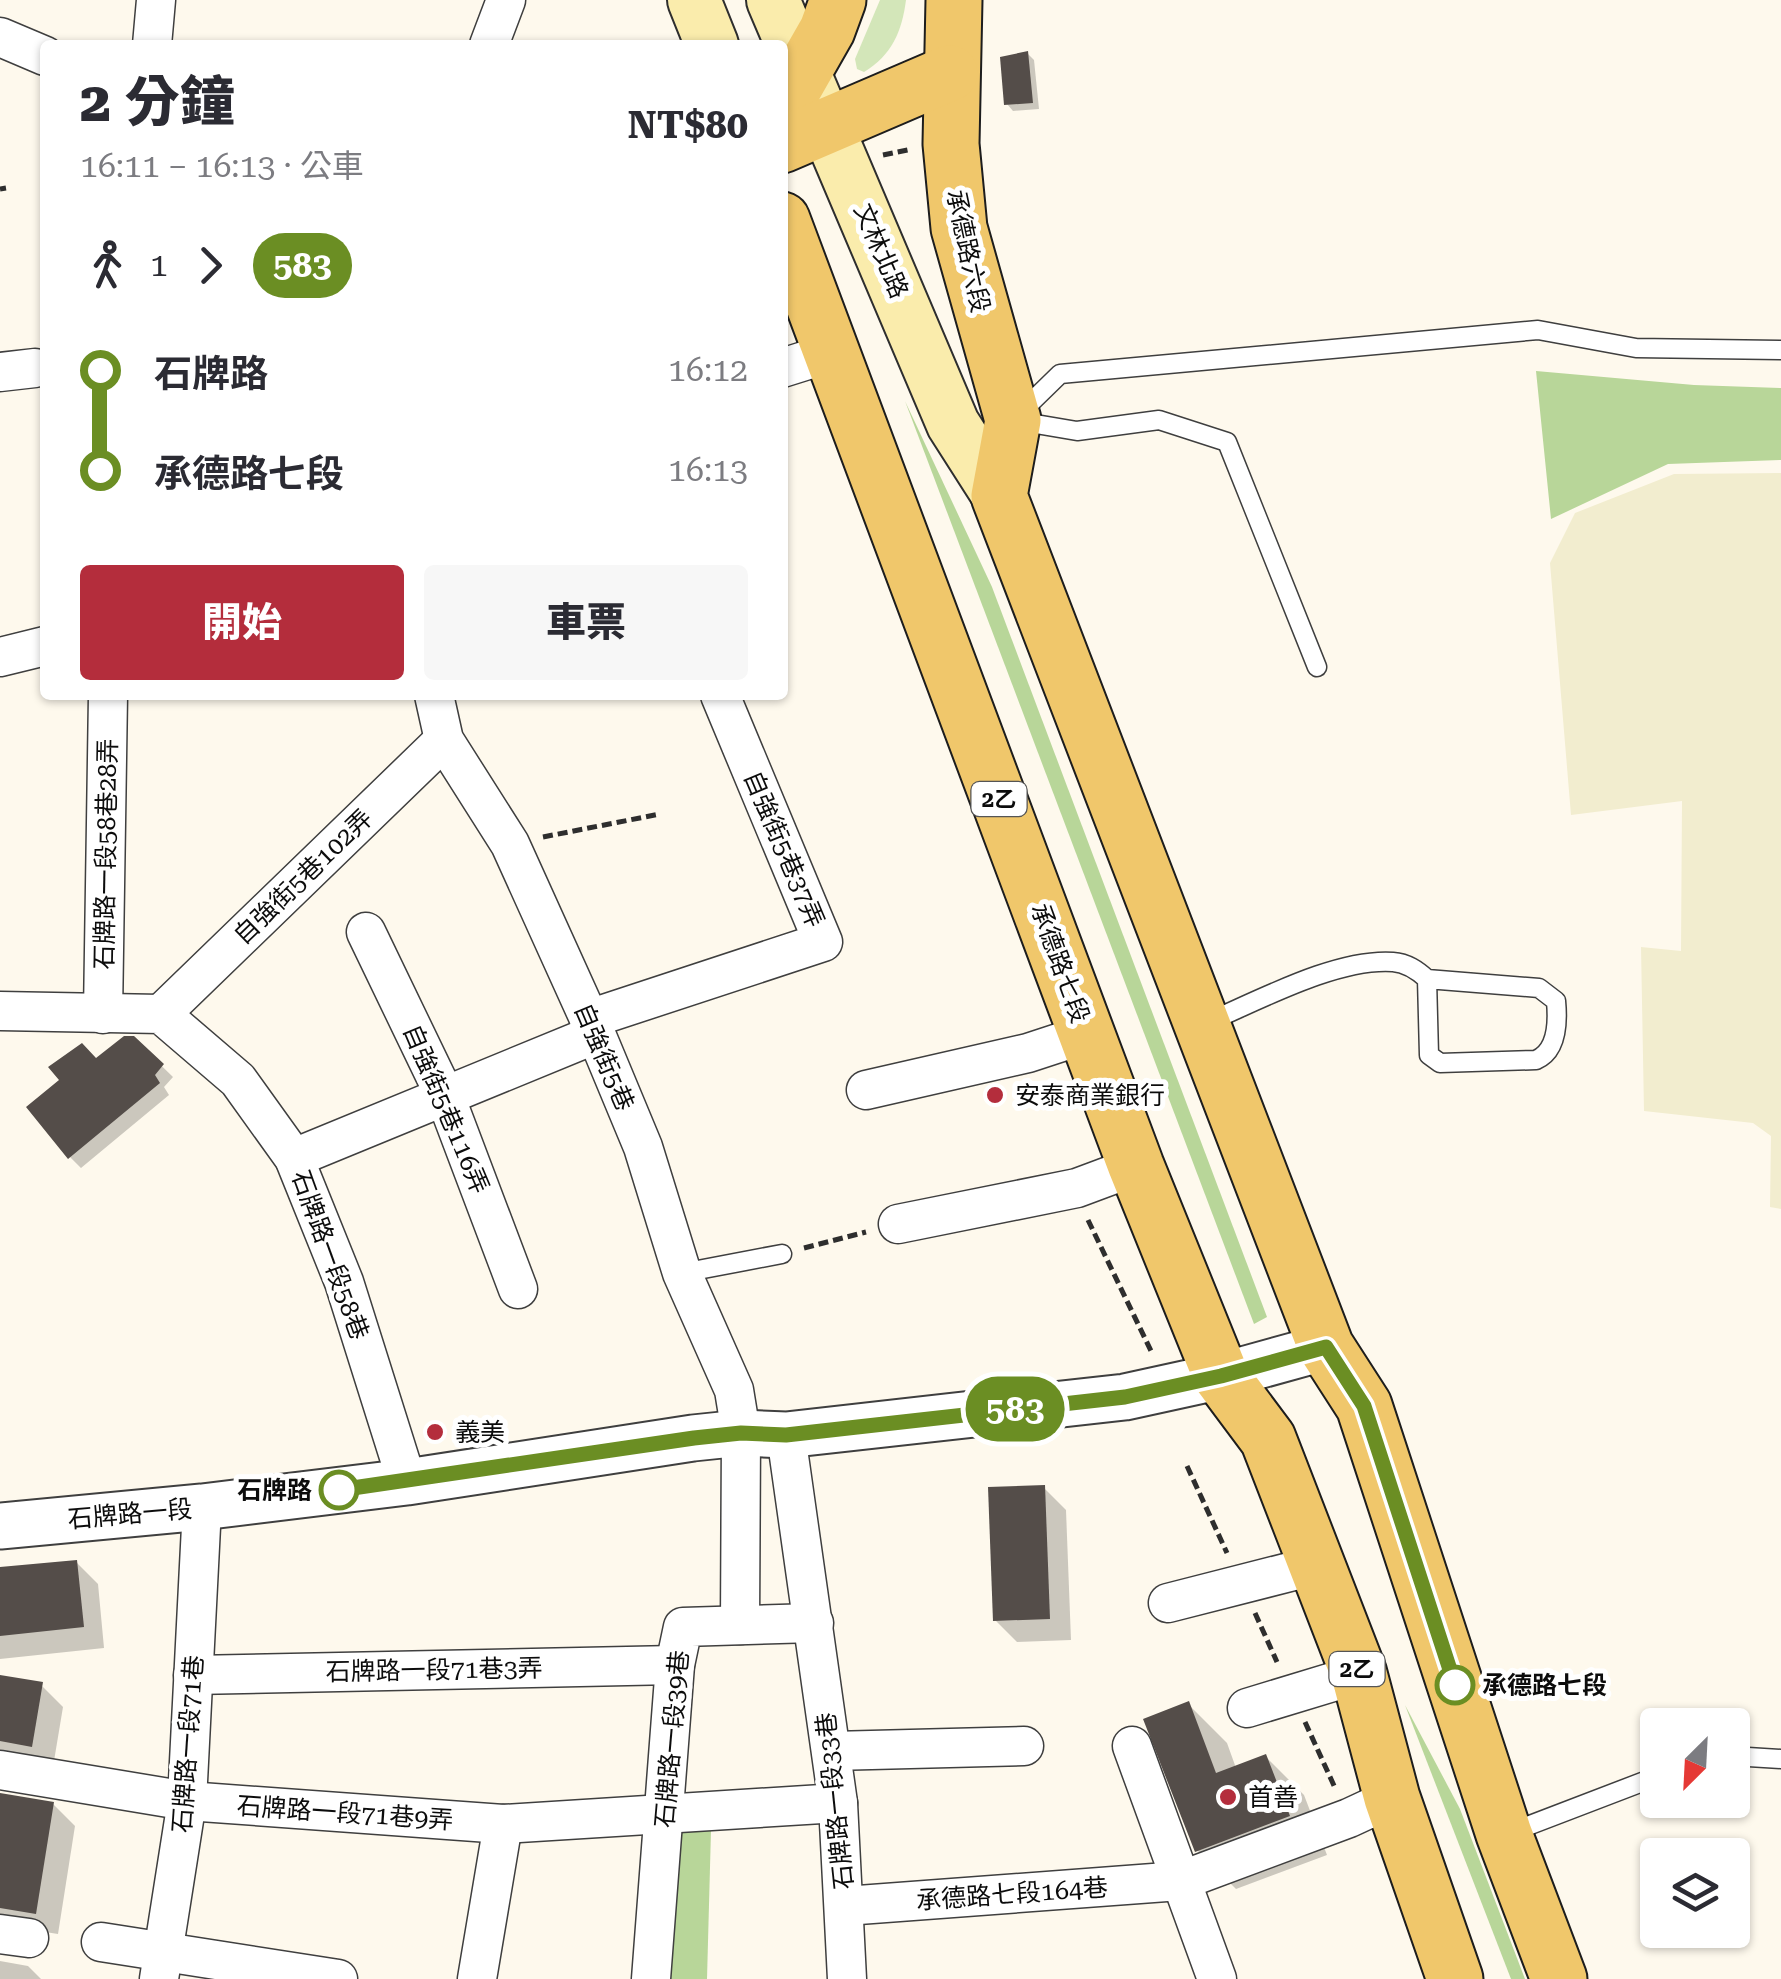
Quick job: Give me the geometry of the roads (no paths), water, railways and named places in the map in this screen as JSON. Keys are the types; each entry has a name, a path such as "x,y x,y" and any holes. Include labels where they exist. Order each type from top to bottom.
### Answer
{"main road":[{"path":"694,0 710,40"},
{"name":"文林北路","path":"773,0 782,40"},
{"path":"799,113 838,0"},
{"name":"承德路六段","path":"954,0 950,73 952,163 959,228 1013,420 999,496"},
{"name":"文林北路","path":"788,65 799,113 953,424 999,496"},
{"path":"799,113 950,73"},
{"name":"承德路七段","path":"788,235 1136,1166 1221,1376 1268,1439 1359,1674 1371,1808 1455,1979"},
{"path":"999,496 1326,1347 1364,1406 1504,1834 1559,1979"}],"street":[{"path":"152,40 156,0"},
{"path":"491,40 506,0"},
{"path":"0,38 40,54"},
{"path":"788,366 834,352"},
{"path":"0,657 40,647"},
{"name":"石牌路一段58巷28弄","path":"103,1014 108,700"},
{"name":"自強街5巷","path":"435,700 444,740 510,844 643,1147 682,1273 734,1390 741,1433"},
{"name":"自強街5巷37弄","path":"592,1027 823,942 722,700"},
{"name":"自強街5巷102弄","path":"161,1014 444,740"},
{"name":"自強街5巷116弄","path":"366,932 445,1096 518,1289"},
{"path":"0,1011 161,1014"},
{"name":"石牌路一段58巷","path":"161,1014 238,1080 294,1158 344,1282 407,1482"},
{"path":"294,1158 445,1096 592,1027"},
{"path":"866,1090 1028,1053 1086,1034"},
{"path":"898,1224 1077,1188 1136,1166"},
{"name":"石牌路一段","path":"0,1526 407,1482 741,1433 786,1435 1125,1397 1326,1347"},
{"path":"741,1433 740,1625 814,1623"},
{"name":"石牌路一段33巷","path":"786,1435 838,1803 847,1979"},
{"name":"石牌路一段71巷","path":"161,1964 188,1801 202,1507"},
{"path":"1168,1603 1317,1565"},
{"name":"石牌路一段39巷","path":"651,1979 675,1665 683,1628 740,1625"},
{"name":"石牌路一段71巷3弄","path":"193,1675 675,1665"},
{"path":"1247,1708 1359,1674"},
{"path":"832,1751 1024,1746"},
{"path":"1132,1746 1217,1979"},
{"name":"石牌路一段71巷9弄","path":"0,1770 188,1801 503,1824 838,1803"},
{"name":"承德路七段164巷","path":"845,1906 1180,1881 1371,1808"},
{"path":"477,1979 503,1824"},
{"path":"101,1942 161,1964 338,1979"}],"lane":[{"path":"1013,420 1060,374 1538,330 1636,348 1781,350"},
{"path":"1013,420 1077,431 1159,420 1226,442 1317,667"},
{"path":"1202,1025 1318,975 1394,962 1414,968 1427,979 1540,988 1556,1001 1552,1047 1546,1056 1536,1060 1440,1063 1429,1056 1427,979"},
{"path":"682,1273 782,1254"},
{"path":"1750,1757 1781,1759"},
{"path":"1504,1834 1640,1783"}],"place":[{"name":"安泰商業銀行","path":"995,1095"},
{"name":"義美","path":"435,1432"},
{"name":"石牌路","path":"339,1490"},
{"name":"承德路七段","path":"1455,1685"},
{"name":"首善","path":"1228,1797"}]}
